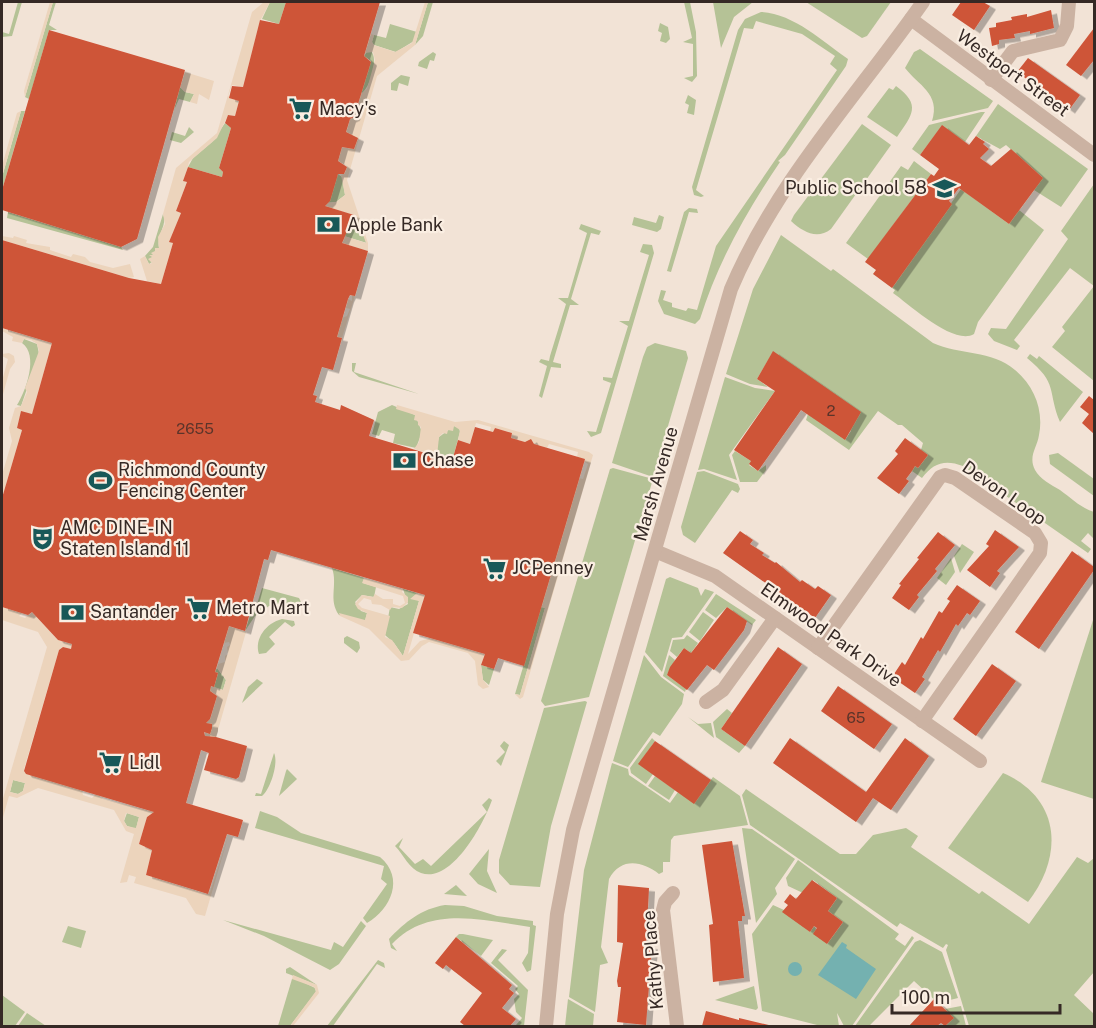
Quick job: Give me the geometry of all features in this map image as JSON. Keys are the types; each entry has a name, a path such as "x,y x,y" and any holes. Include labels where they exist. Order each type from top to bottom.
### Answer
{"street":[{"name":"Marsh Avenue","path":"546,1026 557,914 573,830 722,316 746,255 791,180 923,2"},
{"path":"991,80 1013,51 1060,40 1067,26 1070,2"},
{"name":"Westport Street","path":"910,19 1095,155"},
{"name":"Devon Loop","path":"818,648 940,477 945,475 955,478 1035,533 1041,543 1040,553 922,722"},
{"name":"Elmwood Park Drive","path":"655,551 716,576 980,761"},
{"path":"705,702 723,690 775,618"},
{"name":"Kathy Place","path":"673,893 665,902 663,910 677,1026"}],"green space":[{"path":"18,2 22,2 12,36 2,37 2,32 9,34"},
{"path":"53,2 56,2 49,25 57,30 49,30 29,99 25,97"},
{"path":"270,2 286,2 279,24 262,19"},
{"path":"428,2 433,2 423,36 415,45"},
{"path":"684,2 690,2 696,32 697,76 692,82 684,78 693,76 693,44 683,42 692,38"},
{"path":"713,2 753,2 734,17 721,48"},
{"path":"806,2 891,2 867,36 862,38"},
{"path":"761,12 796,23 848,59 846,66 785,155 778,161 780,162 744,219 715,277 700,319 695,324 664,314 658,301 661,290 666,291 663,300 672,303 672,307 686,311 688,308 697,310 716,246 837,70 830,64 835,56 802,34 756,21 753,29 744,28 696,190 704,196 694,195 692,187 738,30 745,19"},
{"path":"660,23 668,27 670,39 666,43 660,41 662,33 658,31"},
{"path":"390,24 417,32 414,41 396,52 374,45 372,42 374,35 386,38"},
{"path":"920,49 993,101 988,108 932,121 934,112 931,97 905,68 914,52"},
{"path":"371,51 374,67 367,86 361,94 371,61 364,56"},
{"path":"433,52 436,54 434,61 430,60 427,69 418,66 419,62"},
{"path":"401,75 410,77 408,86 399,83 397,91 391,90 391,83"},
{"path":"896,86 912,105 910,116 897,137 867,117 889,88 893,90"},
{"path":"180,87 185,92 194,94 190,102 179,99 174,110"},
{"path":"688,95 696,100 694,115 687,113 689,105 685,103"},
{"path":"998,104 1088,169 1061,207 1034,190 1042,177 1006,145 1000,149 976,136"},
{"path":"21,111 25,111 2,190 2,177"},
{"path":"985,112 965,142 942,126 920,155 912,149 929,125"},
{"path":"225,123 231,128 219,168 223,172 222,177 188,167 193,158 212,142"},
{"path":"862,124 891,145 831,229 821,234 805,231 791,221 794,215"},
{"path":"189,127 194,132 181,143 170,140 172,132 185,136"},
{"path":"914,161 931,174 868,259 846,243 901,166 908,170"},
{"path":"338,174 342,177 345,195 336,202 325,203"},
{"path":"1094,184 1094,286 1070,268 1014,340 1020,346 1017,350 994,341 988,334 991,328 1006,329 1068,239 1061,231"},
{"path":"961,189 1009,224 1019,210 1044,230 978,322 974,334 965,336 955,334 932,322 893,293 895,290 892,288"},
{"path":"689,208 697,209 698,213 689,212 671,272 667,271 684,212"},
{"path":"8,212 121,247 123,250 7,218"},
{"path":"163,214 164,222 159,248 153,254 152,262 149,264 145,256 153,247"},
{"path":"354,215 356,216 367,243 344,236"},
{"path":"659,215 664,217 661,229 657,232 632,225 634,217 656,223"},
{"path":"581,224 601,231 599,235 591,233 571,299 579,305 570,305 553,362 561,364 561,368 551,367 542,398 539,396 547,366 539,362 541,359 549,361 566,304 558,298 568,298 587,233 579,229"},
{"path":"781,235 831,271 833,269 933,343 996,359 1022,376 1039,408 1040,426 1032,460 1033,465 1037,473 1046,481 1094,512 1094,539 1088,533 1081,541 1091,549 1088,553 963,466 951,463 940,464 922,478 912,471 915,466 918,468 928,455 921,450 923,443 902,425 898,425 878,411 849,450 806,420 808,414 845,440 851,431 773,352 757,379 768,387 750,384 726,374 753,289"},
{"path":"643,244 652,245 654,253 601,433 591,437 587,431 596,432 611,383 603,380 603,377 612,378 628,326 619,321 629,321 649,255 640,252"},
{"path":"1094,286 1094,381 1052,347 1065,331 1062,327"},
{"path":"24,339 37,344 39,354 21,406 17,405 27,382 30,364 30,356 22,343"},
{"path":"655,343 686,351 688,358 653,477 612,463 643,357 647,347"},
{"path":"1030,354 1037,359 1039,356 1083,392 1060,422 1051,388 1044,375 1027,358"},
{"path":"352,363 356,363 354,372 419,394 359,377 352,371"},
{"path":"725,377 755,388 775,391 729,455 737,480 704,469 698,470"},
{"path":"392,405 415,415 422,432 416,448 393,443 395,434 382,430 379,436 372,434 378,412"},
{"path":"454,426 459,428 460,432 452,461 435,453 439,437"},
{"path":"735,451 751,461 749,465 758,471 766,465 766,470 757,482 740,482 732,455"},
{"path":"1058,453 1094,479 1094,496 1050,464 1049,455"},
{"path":"610,469 653,479 589,697 545,706 541,701"},
{"path":"704,471 738,484 740,489 738,493 732,490 695,543 683,535 681,527 697,472"},
{"path":"962,544 974,552 960,573 954,556"},
{"path":"951,558 955,572 946,585 937,578"},
{"path":"332,568 364,578 363,583 376,587 374,597 362,595 355,602 361,611 367,613 365,621 339,615 334,604"},
{"path":"670,577 698,588 701,596 705,589 714,592 682,637 672,638 662,672 645,652 666,579"},
{"path":"262,588 299,598 302,604 269,606 255,616 245,631 250,616 253,617"},
{"path":"403,589 417,593 414,598 419,601 403,656 385,635 390,607 399,609 408,604"},
{"path":"716,594 756,620 752,625 727,607 716,618 705,610"},
{"path":"541,607 545,608 520,695 515,694"},
{"path":"703,612 714,620 700,641 689,632"},
{"path":"1094,617 1094,799 1041,782"},
{"path":"282,619 294,621 295,625 292,627 285,622 269,637 275,644 266,653 259,654 258,643 263,632 271,624"},
{"path":"687,635 698,643 691,653 684,648 677,657 670,651 673,640 684,639"},
{"path":"347,636 359,642 360,648 357,653 344,643 344,638"},
{"path":"644,655 661,677 684,694 682,704 660,736 653,732 628,767 613,761"},
{"path":"669,655 675,660 667,675 686,689 685,692 663,676"},
{"path":"481,665 494,669 489,685 483,680"},
{"path":"217,668 226,680 223,690 214,687"},
{"path":"257,679 263,683 242,703 248,687"},
{"path":"587,702 551,826 540,887 510,885 499,873 499,860 544,708"},
{"path":"727,709 732,713 721,729 745,746 739,753 716,737 713,722"},
{"path":"688,717 698,724 711,723 714,738"},
{"path":"652,738 655,741 639,764 653,774 646,784 631,773 630,768"},
{"path":"504,741 509,745 501,766 496,761 505,752 500,746"},
{"path":"274,753 275,769 271,782 262,796 255,796 256,793 261,794"},
{"path":"612,763 628,769 629,775 670,803 678,792 694,803 713,777 740,796 748,825 674,836 671,840 670,862 663,862 663,872 659,874 646,866 632,863 619,867 614,872 609,879 601,947 608,963 600,965 595,1012 569,997 584,870"},
{"path":"287,769 297,779 279,796 286,771"},
{"path":"1003,773 1022,784 1036,797 1046,813 1051,830 1051,848 1047,866 1040,884 1028,902 948,848"},
{"path":"655,776 675,790 669,800 648,786"},
{"path":"13,780 25,783 23,791 18,794 10,792"},
{"path":"746,789 840,854 856,854 873,835 906,828 918,836 911,847 979,894 982,891 1029,924 1077,857 1088,863 1094,858 1094,972 1074,995 1094,1014 1094,1026 969,1026 946,950 948,945 946,944 943,948 900,923 897,927 750,825 742,795"},
{"path":"489,798 492,800 488,810 482,823 474,836 455,861 444,869 433,874 421,873 410,865 395,846 403,838 399,847 415,864 423,859 431,866 487,812 482,805"},
{"path":"260,811 277,817 301,833 380,857 388,865 393,883 392,893 383,910 367,923 363,918 387,884 381,879 384,866 255,828"},
{"path":"127,813 139,817 136,829 127,826 124,821"},
{"path":"742,828 752,829 795,859 775,888 777,894 756,923"},
{"path":"489,849 487,871 497,893 478,884 469,874"},
{"path":"798,860 899,934 895,939 905,946 912,936 914,938 852,1026 844,1026 837,1013 839,1026 821,1026 762,1011 752,934 773,905 784,910 810,932 814,926 827,944 843,922 828,911 837,898 813,880 803,893 788,886 786,878"},
{"path":"456,885 467,896 444,894"},
{"path":"445,905 464,906 497,916 533,921 533,925 536,926 531,970 527,972 522,963 528,953 530,927 493,921 457,918 422,924 392,944 397,951 391,948 389,939 407,922 421,913"},
{"path":"223,920 331,950 334,942 343,947 361,921 366,926 339,964 330,970 264,936"},
{"path":"68,926 86,931 81,948 62,942"},
{"path":"459,934 493,940 481,956 456,937"},
{"path":"920,940 942,952 958,998 938,1003 914,981 869,1026 855,1026 915,942"},
{"path":"502,949 507,950 498,960 528,990 524,1026 516,1025 522,1018 516,1012 514,999 519,994 515,989 518,986 491,963"},
{"path":"378,960 384,963 385,968 377,964 333,1026 327,1026"},
{"path":"290,967 317,985 286,973 286,969"},
{"path":"295,978 315,988 316,992 290,1026 278,1026 292,979"},
{"path":"754,986 758,1008 756,1010 715,1000"},
{"path":"2,995 25,1012 15,1026 2,1026"},
{"path":"568,999 594,1014 593,1026 565,1026"},
{"path":"961,1006 966,1026 945,1026 953,1018 945,1009"},
{"path":"27,1013 46,1026 18,1026"}],"shaded area":[{"path":"50,2 53,2 25,97 24,91"},
{"path":"264,2 270,2 260,21 243,87 232,85 228,96 239,101 235,116 228,115 217,138 189,162 184,181 187,182 176,211 181,213 170,241 173,243 161,284 147,281 140,259 145,256 149,264 152,263 148,259 152,257 149,255 153,255 151,253 155,251 155,248 159,248 158,237 165,224 163,214 176,168 217,133 252,12"},
{"path":"425,2 428,2 415,45 377,76 347,180 368,243 368,251 342,243 344,236 366,243 356,216 325,206 325,203 336,202 345,195 341,175 345,173 347,166 338,161 350,119 354,117 361,94 367,89 375,60 373,52 365,53 371,34 374,35 372,42 374,45 395,52 412,43"},
{"path":"185,72 214,81 209,100 199,94 197,104 190,102 194,94 185,92 180,87"},
{"path":"21,111 2,177 2,166 17,113"},
{"path":"2,236 13,238 14,236 27,240 26,243 50,247 50,250 71,257 73,254 85,257 90,262 113,268 130,264 134,277 129,278 2,240"},
{"path":"352,295 355,296 342,338 337,337 342,318 347,316 350,309 346,308 348,299 352,301"},
{"path":"2,328 52,343 32,414 21,412 17,428 22,430 2,498 2,475 12,441 9,428 15,408 21,406 27,392 25,388 39,351 37,344 31,340 24,339 22,343 12,341 13,337 2,331"},
{"path":"9,353 14,356 15,362 10,369 2,398 2,381 8,359 2,354"},
{"path":"397,405 455,422 478,420 593,455 523,697 520,699 515,694 520,695 545,608 541,607 579,478 583,479 588,464 577,457 578,452 549,444 547,448 511,438 512,433 495,428 493,432 490,431 491,427 476,423 470,444 458,440 460,430 454,426 453,431 448,430 447,434 443,433 439,437 437,456 414,449 419,442 421,427 418,421 414,420 415,415 396,409"},
{"path":"364,578 403,589 402,592 408,597 408,602 402,608 392,607 390,610 381,605 372,604 371,600 364,598 358,604 362,608 390,616 385,637 392,640 403,656 419,601 410,599 417,593 425,595 408,654 420,641 431,638 485,654 481,665 483,680 489,687 483,689 478,685 475,661 468,653 429,642 409,660 401,661 369,629 340,616 339,613 365,620 367,613 358,609 355,604 362,595 373,597 375,594 383,599 393,599 393,604 400,606 405,603 403,596 362,583"},
{"path":"2,607 22,613 19,616 25,618 32,612 58,640 72,644 71,649 63,647 59,650 24,769 25,773 82,790 83,795 92,798 96,794 103,799 154,812 147,817 139,844 152,850 146,875 206,894 210,892 229,834 205,916 196,914 186,898 134,883 136,877 129,875 127,882 120,883 134,834 126,831 114,810 38,788 17,798 9,796 2,821 2,802 47,647 38,632 2,620","holes":["13,780 25,783 23,791 18,794 10,792","126,813 139,817 136,828 127,826 124,821"]},
{"path":"229,626 246,632 216,737 212,738 205,736 204,722 210,719 217,696 210,691 211,686 223,690 226,680 217,668 218,664 225,662 225,656 228,654 229,642 224,643"},
{"path":"293,975 317,985 319,993 293,1026 290,1026 316,991 314,987 292,979"}],"water":[{"path":"842,942 847,945 846,948 876,969 856,999 818,975"},
{"path":"795,962 800,964 802,969 800,974 795,976 790,974 788,969 790,964"}],"building":[{"path":"286,2 380,2 364,56 371,62 354,117 350,119 346,132 358,138 354,149 342,147 338,161 347,167 344,174 338,174 330,201 325,206 354,215 342,243 368,251 355,296 350,295 348,299 337,337 342,338 333,370 322,367 313,395 317,396 315,402 340,410 341,405 374,420 369,436 452,461 458,440 470,444 475,427 493,432 495,428 512,433 511,438 525,442 531,439 534,444 585,459 524,666 498,658 494,669 481,665 485,654 413,633 425,595 271,550 268,560 264,559 245,631 229,626 215,672 218,673 214,687 211,686 210,691 217,696 210,719 206,723 212,724 212,728 210,734 204,732 205,736 247,746 239,777 236,779 204,770 209,753 201,750 186,803 243,820 238,837 227,834 208,894 146,875 152,850 139,844 147,817 154,812 26,774 24,771 59,650 63,647 71,649 72,644 58,640 32,612 28,615 2,607 2,498 22,430 17,428 21,411 32,414 52,343 2,328 2,240 129,278 161,284 173,243 169,242 181,213 176,211 187,182 183,181 188,167 222,177 223,172 219,168 231,128 225,123 228,115 235,116 239,101 229,98 232,86 243,87 260,20 279,24"},
{"path":"961,2 983,2 990,6 974,30 952,15"},
{"path":"1051,10 1054,28 1030,34 1030,31 1014,34 1015,38 999,40 999,44 992,46 989,28 996,27 996,23 1012,20 1011,17 1027,14 1027,17"},
{"path":"1094,28 1094,60 1081,76 1066,65"},
{"path":"49,30 185,70 137,239 121,247 2,210 2,190"},
{"path":"1028,58 1080,95 1069,110 1017,72"},
{"path":"942,125 969,145 976,136 985,142 983,144 989,149 980,158 991,166 1011,149 1043,178 1009,224 959,188 949,201 952,204 892,288 873,274 876,270 865,262 931,174 934,176 939,169 920,155"},
{"path":"773,351 861,412 845,440 801,410 758,471 749,464 751,461 734,450 775,391 757,379"},
{"path":"1089,396 1094,400 1094,434 1082,423 1089,414 1080,407"},
{"path":"905,438 928,455 918,468 915,466 906,479 909,481 899,494 877,478 898,454 895,451"},
{"path":"995,530 1019,547 997,571 1000,573 990,587 967,570 989,546 986,544"},
{"path":"740,531 753,540 750,544 764,553 762,555 776,562 800,582 802,580 815,589 818,586 831,595 815,618 723,553"},
{"path":"938,532 955,545 935,569 937,571 917,595 919,597 909,610 892,598 901,585 899,584 919,559 917,558"},
{"path":"1072,551 1094,567 1094,570 1039,649 1015,632"},
{"path":"957,585 980,601 970,615 967,613 958,626 956,624 940,652 938,650 922,677 925,679 915,693 892,677 902,662 905,665 939,611 942,613 950,601 947,599"},
{"path":"727,607 747,621 744,630 714,670 707,665 687,690 667,675 670,667 684,648 691,653"},
{"path":"778,647 802,664 745,746 721,729"},
{"path":"992,664 1016,681 976,736 953,719"},
{"path":"838,686 892,724 874,749 821,711"},
{"path":"790,738 866,792 905,738 929,756 891,810 873,798 856,822 773,763"},
{"path":"655,741 711,780 694,804 638,764"},
{"path":"732,841 745,916 742,916 742,921 738,921 744,978 713,982 709,925 713,924 702,845"},
{"path":"812,880 837,898 828,911 843,922 827,944 813,934 817,928 814,926 810,932 782,912 788,905 784,902 790,894 796,899"},
{"path":"618,885 649,888 646,945 652,946 646,1025 617,1022 621,987 618,987 617,981 623,943 617,942"},
{"path":"456,937 512,985 509,989 514,993 502,1008 516,1019 510,1026 465,1026 460,1022 482,993 446,965 443,969 435,963"},
{"path":"934,999 954,1018 945,1026 941,1023 937,1026 909,1026"},
{"path":"706,1011 739,1020 739,1018 773,1026 702,1026"}],"place":[{"name":"Macy's","path":"301,109"},
{"name":"Public School 58","path":"945,188"},
{"name":"Apple Bank","path":"329,225"},
{"name":"Chase","path":"404,460"},
{"name":"Richmond County Fencing Center","path":"100,480"},
{"name":"AMC DINE-IN Staten Island 11","path":"42,538"},
{"name":"JCPenney","path":"494,568"},
{"name":"Metro Mart","path":"198,608"},
{"name":"Santander","path":"72,612"},
{"name":"Lidl","path":"111,763"}]}
